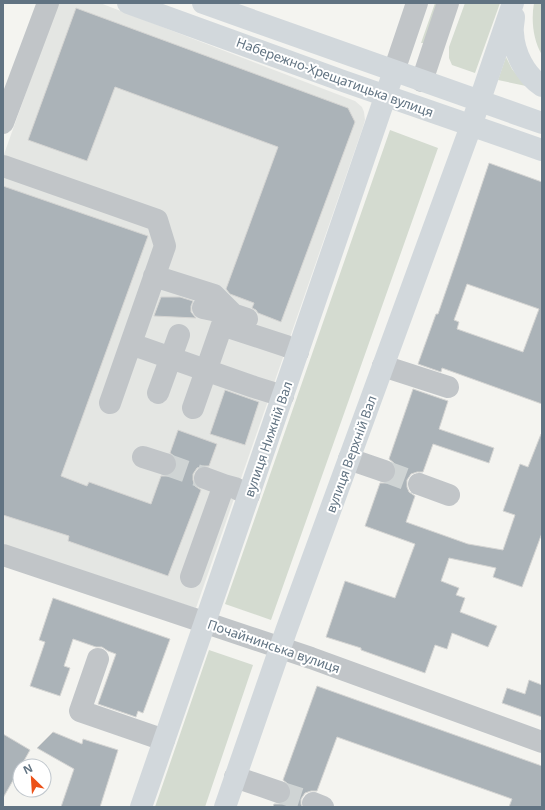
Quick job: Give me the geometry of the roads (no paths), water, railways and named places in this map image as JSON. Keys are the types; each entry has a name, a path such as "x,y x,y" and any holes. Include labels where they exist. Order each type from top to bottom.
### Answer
{"main road":[{"name":"Набережно-Хрещатицька вулиця","path":"128,3 385,96 542,150"},
{"name":"Набережно-Хрещатицька вулиця","path":"203,3 542,123"},
{"path":"514,3 513,33 515,48 527,72 542,86"},
{"name":"вулиця Верхній Вал","path":"225,807 280,648 471,126 514,3"},
{"name":"вулиця Нижній Вал","path":"141,807 394,71"}],"street":[{"path":"3,124 48,3"},
{"path":"394,71 417,3"},
{"path":"422,81 448,3"},
{"path":"3,166 157,220 165,246 110,403"},
{"path":"154,276 214,295 232,314"},
{"path":"203,308 232,314 289,335 300,345"},
{"path":"193,408 222,325 286,346 300,345"},
{"path":"158,393 179,335"},
{"path":"131,344 283,396"},
{"path":"383,366 448,387"},
{"path":"143,457 165,464"},
{"path":"349,459 384,471"},
{"path":"191,577 214,482 235,488 249,495"},
{"path":"419,484 449,495"},
{"name":"Почайнинська вулиця","path":"3,555 311,658 542,742"},
{"path":"98,659 80,711 164,740"},
{"path":"235,777 279,792"}],"tunnel":[{"path":"165,464 205,478"},
{"path":"384,471 419,484"},
{"path":"279,792 313,803"}]}
